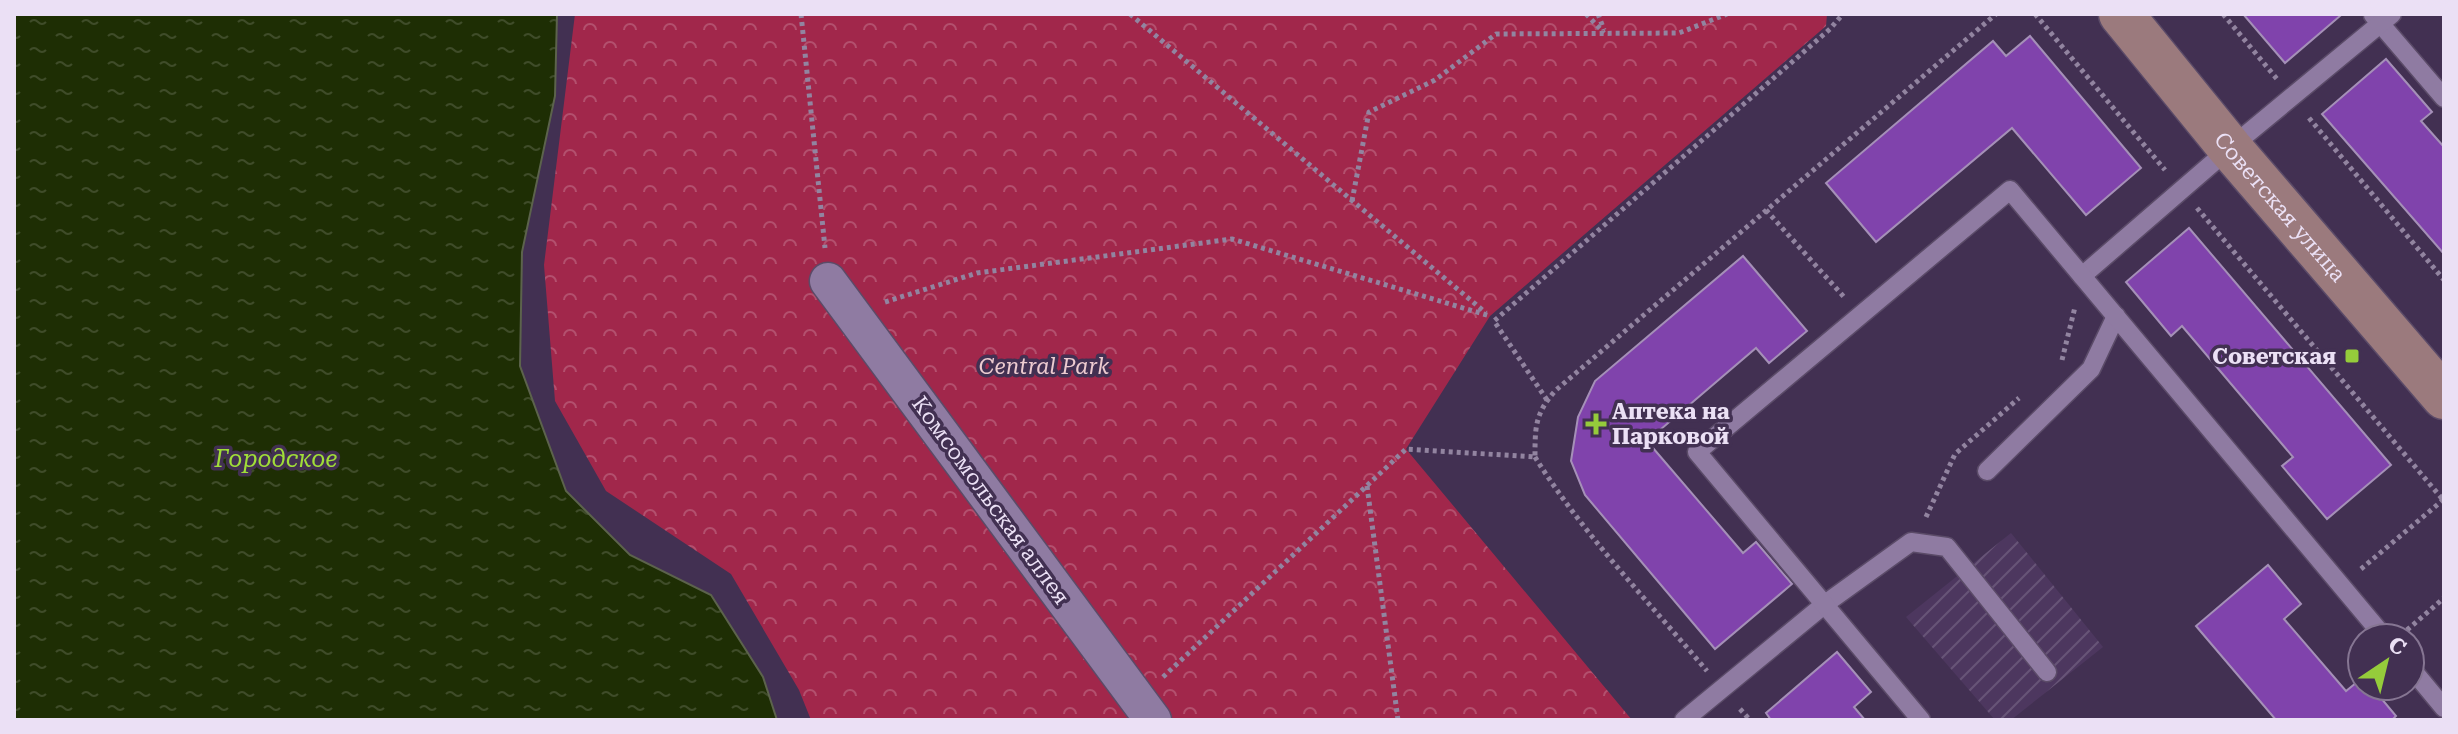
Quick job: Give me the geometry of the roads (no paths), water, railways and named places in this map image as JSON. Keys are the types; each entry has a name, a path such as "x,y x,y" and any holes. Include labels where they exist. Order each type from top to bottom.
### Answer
{"main road":[{"name":"Советская улица","path":"2121,14 2230,148 2444,397"}],"street":[{"name":"Комсомольская аллея","path":"828,281 1146,710"}],"lane":[{"path":"2082,276 2381,17 2444,98"},
{"path":"1921,720 1697,452 2010,190 2371,622"},
{"path":"1987,471 2091,369 2116,316"},
{"path":"1684,720 1825,604 1911,542 1947,547 2047,672"},
{"path":"2426,686 2444,708"}],"water":[{"name":"Городское","path":"14,14 557,14 555,96 522,252 520,366 566,491 630,555 711,595 763,677 777,720 14,720"}],"place":[{"name":"Советская","path":"2352,356"},
{"name":"Аптека на Парковой","path":"1596,424"}],"park label":[{"name":"Central Park","path":"1044,366"}]}
